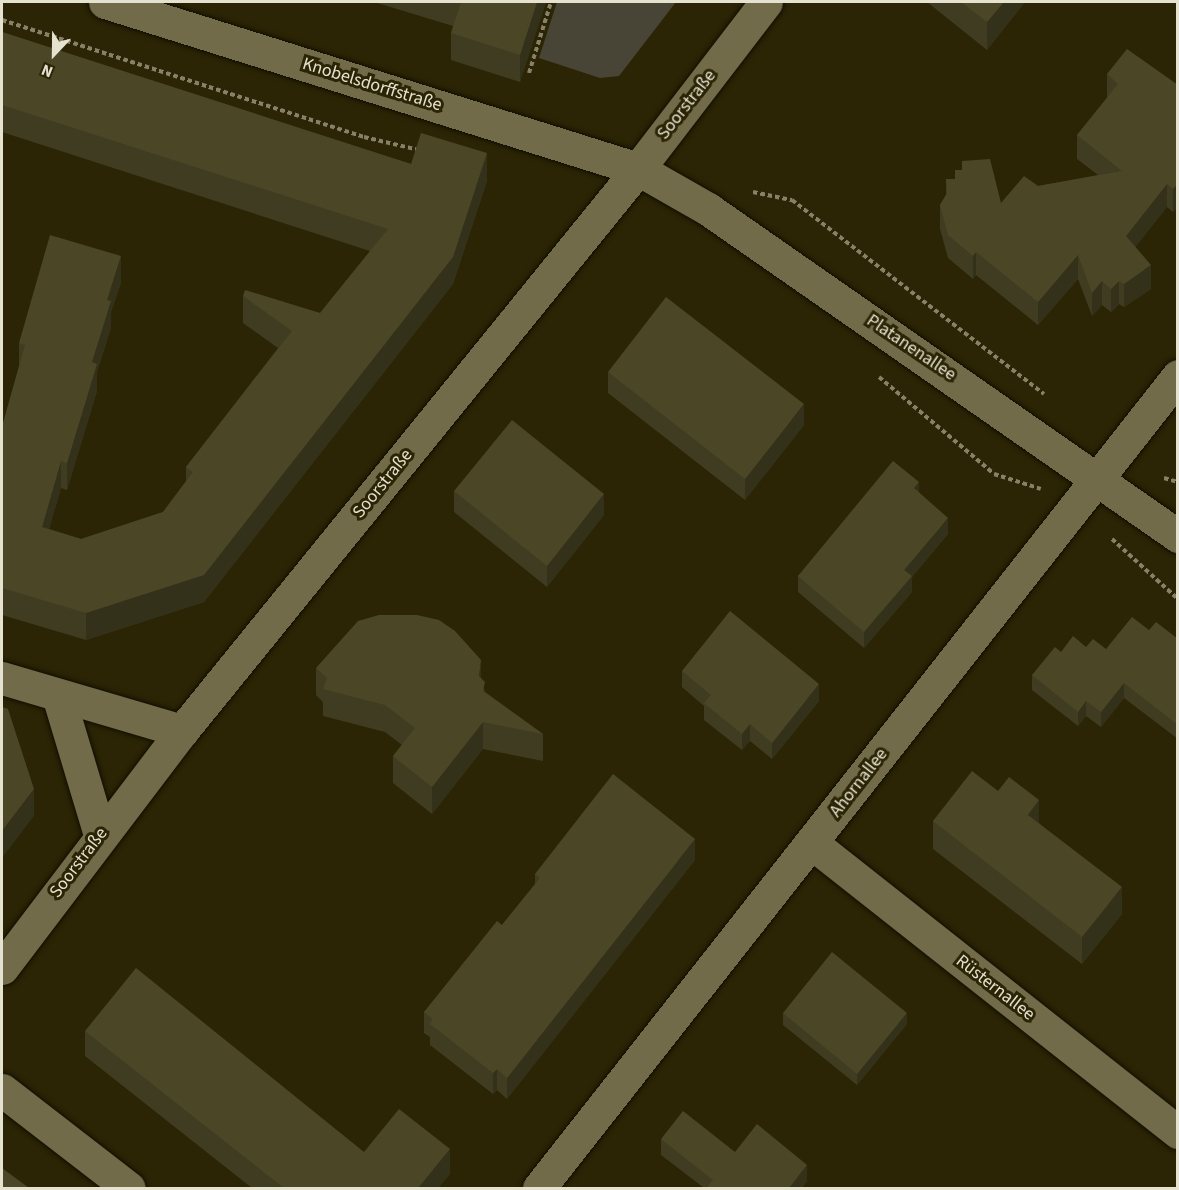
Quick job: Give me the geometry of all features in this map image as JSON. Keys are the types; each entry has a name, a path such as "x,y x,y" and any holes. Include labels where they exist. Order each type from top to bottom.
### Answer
{"street":[{"name":"Knobelsdorffstraße","path":"105,2 638,169"},
{"name":"Soorstraße","path":"2,968 100,835 182,731 638,169 766,2"},
{"name":"Platanenallee","path":"638,169 708,209 1098,477 1178,536"},
{"name":"Ahornallee","path":"539,1188 813,844 1178,376"},
{"path":"2,678 182,731"},
{"path":"58,695 100,835"},
{"name":"Rüsternallee","path":"813,844 1178,1132"},
{"path":"2,1090 129,1188"}],"path":[{"path":"529,73 552,2"},
{"path":"2,20 364,137 431,153"},
{"path":"749,192 792,200 1051,399"},
{"path":"1109,535 1146,574 1178,599"}],"shaded area":[{"path":"557,2 676,2 619,76 600,78 539,58"}],"building":[{"path":"461,2 537,2 520,55 451,33"},
{"path":"961,2 1004,2 987,22"},
{"path":"2,32 411,164 421,133 487,153 453,257 204,575 86,613 2,588 2,427 25,345 19,343 50,235 121,256 107,300 111,301 92,362 97,364 67,463 61,461 42,527 81,539 163,512 193,472 186,467 292,331 243,296 245,290 320,313 388,229 2,105"},
{"path":"1127,49 1178,85 1178,184 1173,189 1167,184 1126,236 1151,265 1124,284 1119,281 1111,289 1102,281 1092,293 1078,255 1038,302 976,252 973,256 948,235 940,205 947,193 946,179 955,179 955,170 962,170 962,161 990,159 1001,203 1024,176 1038,186 1122,171 1077,135 1118,84 1107,74"},
{"path":"666,297 804,404 745,479 608,372"},
{"path":"512,420 604,494 547,566 454,491"},
{"path":"893,461 919,482 914,488 948,518 904,570 912,576 864,632 798,576"},
{"path":"730,611 819,684 772,743 750,724 742,734 704,703 711,695 682,671"},
{"path":"379,615 417,615 439,620 455,631 481,660 479,676 485,682 483,691 543,734 483,722 432,787 393,756 415,728 385,705 323,689 327,678 316,668 358,621"},
{"path":"1132,617 1149,630 1156,622 1178,639 1178,725 1124,683 1101,712 1086,701 1078,712 1032,675 1055,647 1061,652 1073,636 1086,647 1093,639 1106,649"},
{"path":"2,707 8,709 34,789 2,831"},
{"path":"972,771 998,791 1009,777 1039,800 1028,815 1122,887 1082,937 933,821"},
{"path":"613,774 695,839 507,1078 497,1069 493,1073 430,1024 433,1019 424,1012 497,921 502,925 540,878 535,874"},
{"path":"832,952 907,1013 857,1074 783,1013"},
{"path":"136,968 364,1152 399,1109 450,1149 418,1188 284,1188 85,1031"},
{"path":"683,1111 735,1152 757,1124 807,1165 789,1188 706,1188 713,1180 661,1139"},
{"path":"2,1168 29,1188 2,1188"}]}
